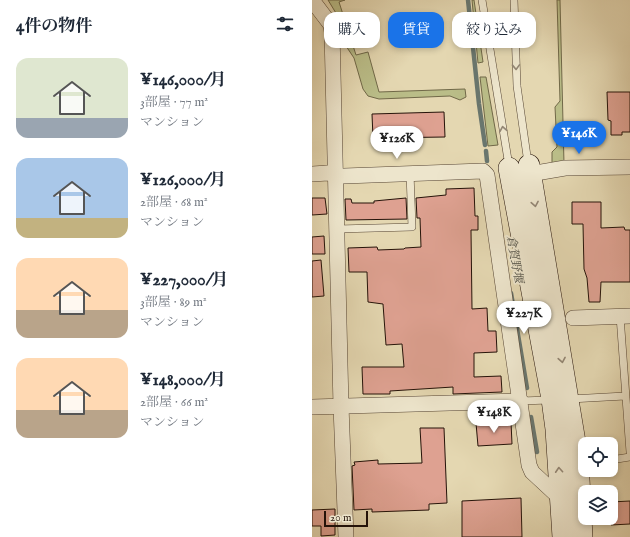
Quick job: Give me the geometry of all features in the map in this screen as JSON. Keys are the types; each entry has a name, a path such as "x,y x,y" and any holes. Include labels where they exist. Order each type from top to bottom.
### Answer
{"street":[{"path":"312,0 331,25 332,32 337,175 341,406 346,537"},
{"path":"582,537 578,460 560,399 523,169 630,167"},
{"path":"312,174 337,175 483,171 487,175 521,401 529,465 532,472 560,498 561,504"},
{"path":"573,318 625,316"},
{"path":"560,399 556,428 563,537"},
{"path":"312,407 521,401"}],"lane":[{"path":"482,0 523,169"},
{"path":"514,0 517,86 523,169"},
{"path":"338,229 412,227 410,173"},
{"path":"625,316 625,396 630,452"},
{"path":"521,401 625,396"},
{"path":"618,459 630,457"}],"green space":[{"path":"328,0 345,0 339,2 342,12 335,12"},
{"path":"472,0 474,0 476,12 473,12"},
{"path":"557,0 560,0 564,164 552,165 552,152 557,147 555,107 560,101"},
{"path":"347,48 354,48 356,55 368,52 379,92 465,89 466,97 460,100 450,96 379,99 368,96 363,89 354,58"},
{"path":"477,48 481,48 483,62 478,63"},
{"path":"480,77 486,77 498,145 488,146"}],"building":[{"path":"607,92 630,92 630,132 622,132 622,135 611,135 611,121 608,120"},
{"path":"444,112 445,137 373,138 372,114"},
{"path":"474,188 475,216 478,216 478,230 471,230 472,309 487,308 488,331 496,331 497,352 474,353 474,377 501,376 502,392 453,394 453,387 390,391 390,394 363,394 362,367 404,367 402,344 386,345 383,304 368,302 367,272 349,272 348,248 377,247 378,250 421,247 420,218 417,218 416,198 446,195 446,189"},
{"path":"312,198 325,198 327,214 312,215"},
{"path":"406,198 407,219 346,220 345,199 351,199 352,203 374,203 374,201"},
{"path":"572,202 601,202 601,228 624,227 625,230 630,230 630,282 601,282 600,302 589,302 587,278 584,269 583,224 572,224"},
{"path":"324,236 325,254 312,254 312,237"},
{"path":"321,260 324,296 312,297 312,261"},
{"path":"511,422 512,444 478,446 476,423"},
{"path":"420,428 444,428 447,503 429,504 429,510 372,512 372,509 354,510 352,466 355,465 354,462 378,460 378,464 422,463"},
{"path":"521,498 522,537 462,537 462,501"},
{"path":"630,501 630,524 618,525 618,502"},
{"path":"335,509 335,535 321,536 321,526 312,526 312,510"}],"waterway":[{"name":"倉賀野堰","path":"468,0 485,145"},
{"name":"倉賀野堰","path":"486,151 487,161"},
{"name":"倉賀野堰","path":"511,293 527,388"},
{"name":"倉賀野堰","path":"531,417 537,452"}]}
